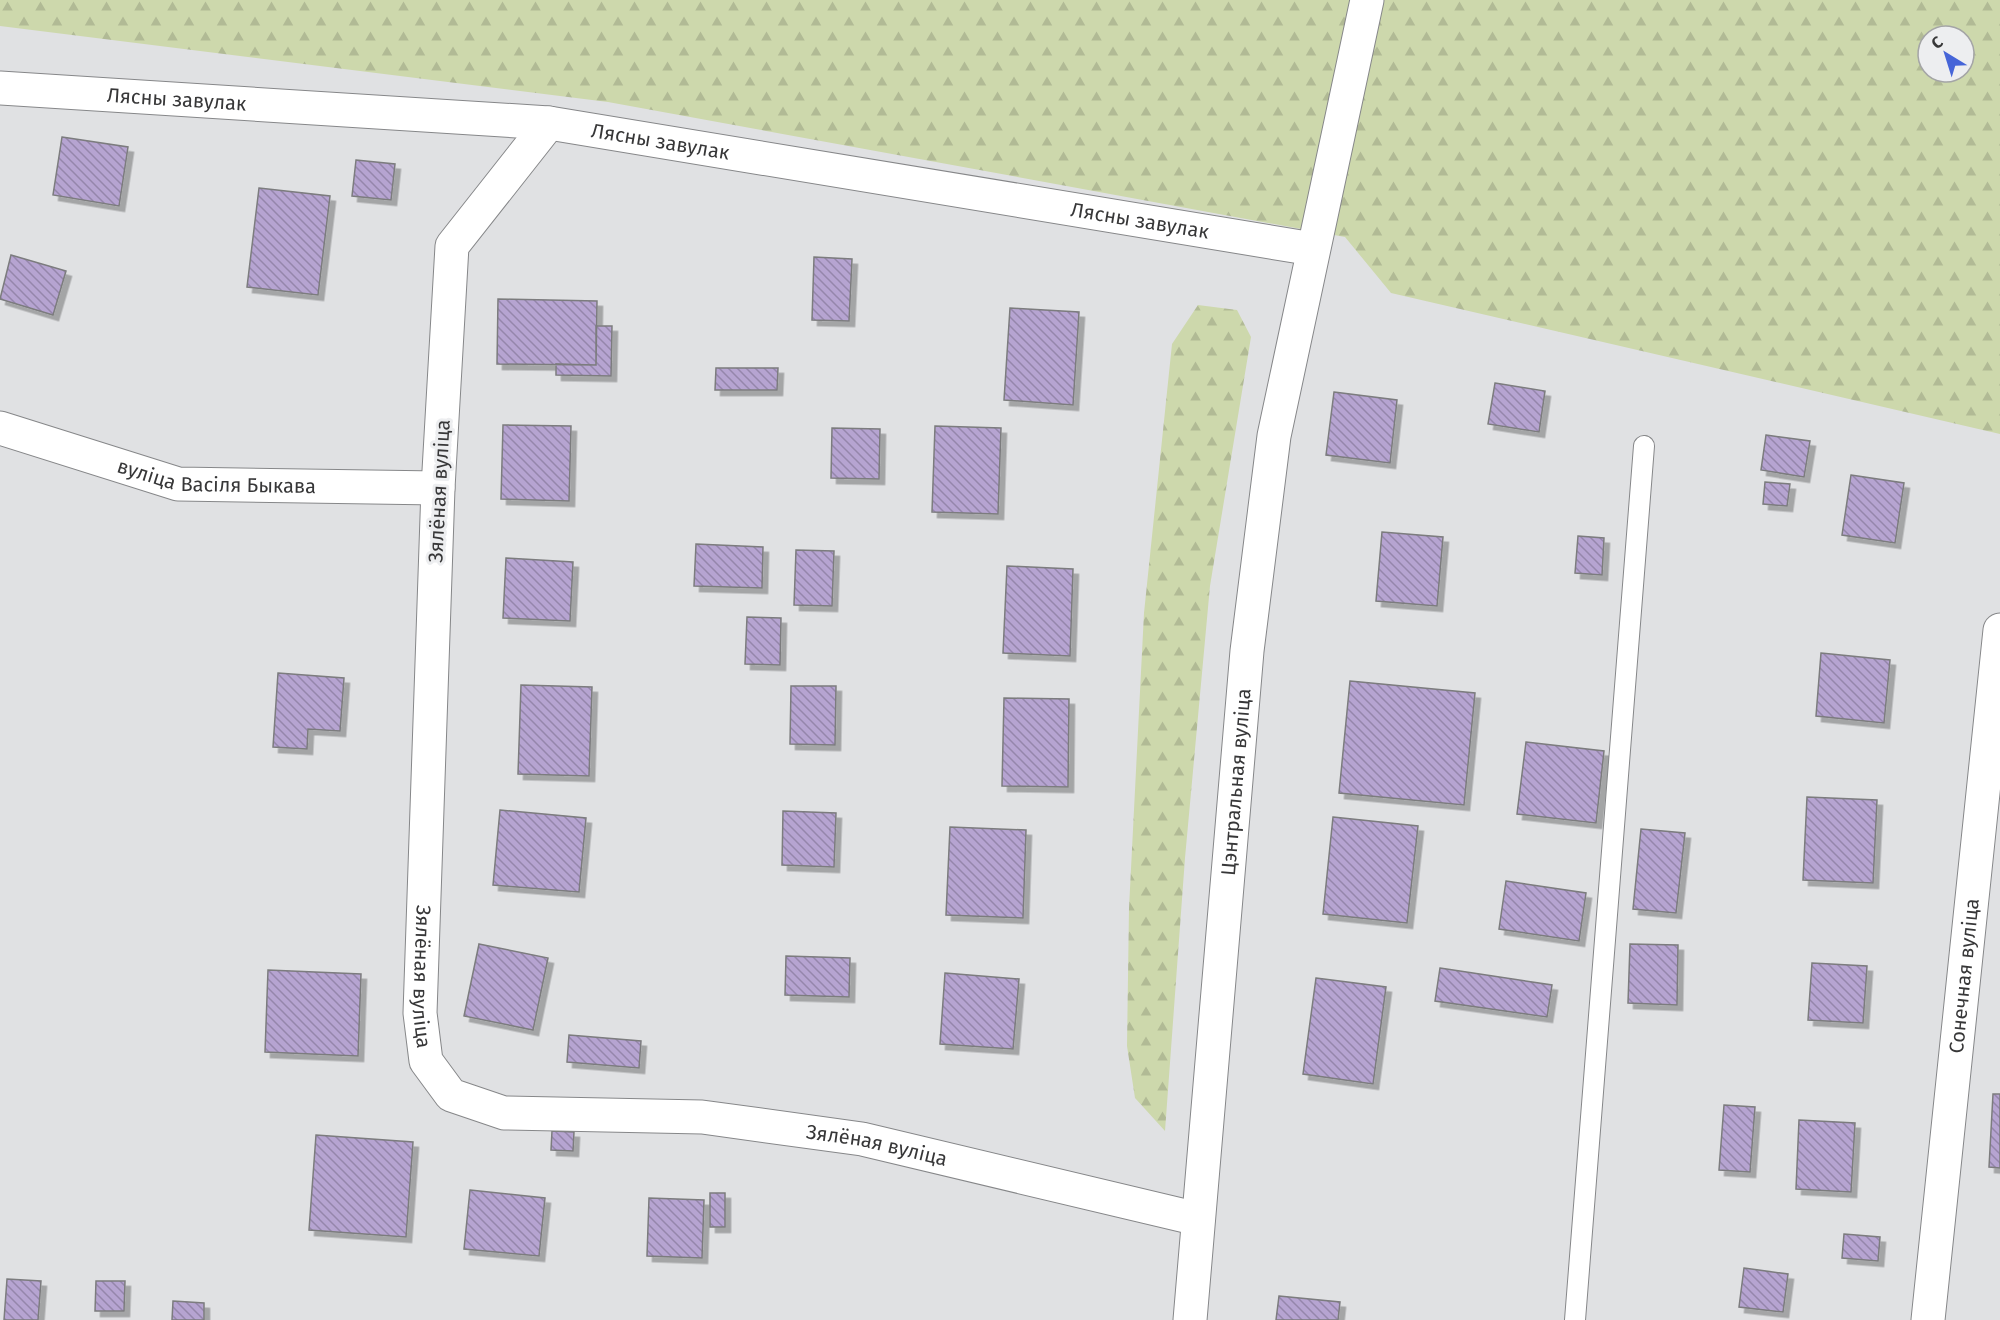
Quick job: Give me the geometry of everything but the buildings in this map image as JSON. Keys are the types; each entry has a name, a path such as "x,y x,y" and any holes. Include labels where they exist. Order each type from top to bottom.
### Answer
{"street":[{"name":"Цэнтральная вуліца","path":"1190,1320 1247,651 1274,436 1367,0"},
{"name":"Лясны завулак","path":"0,88 549,123 1313,249"},
{"name":"Зялёная вуліца","path":"549,123 452,246 438,488 420,1013 426,1061 451,1095 504,1113 702,1118 862,1139 1198,1219"},
{"name":"вуліца Васіля Быкава","path":"0,428 178,484 438,488"},
{"name":"Сонечная вуліца","path":"1928,1320 2000,630"}],"lane":[{"path":"1575,1320 1644,446"}],"green space":[{"path":"0,0 2000,0 2000,434 1391,293 1345,237 608,102 0,26"},
{"path":"1198,305 1237,310 1251,337 1210,586 1185,858 1165,1131 1135,1098 1127,1046 1129,908 1144,613 1172,344"}]}
